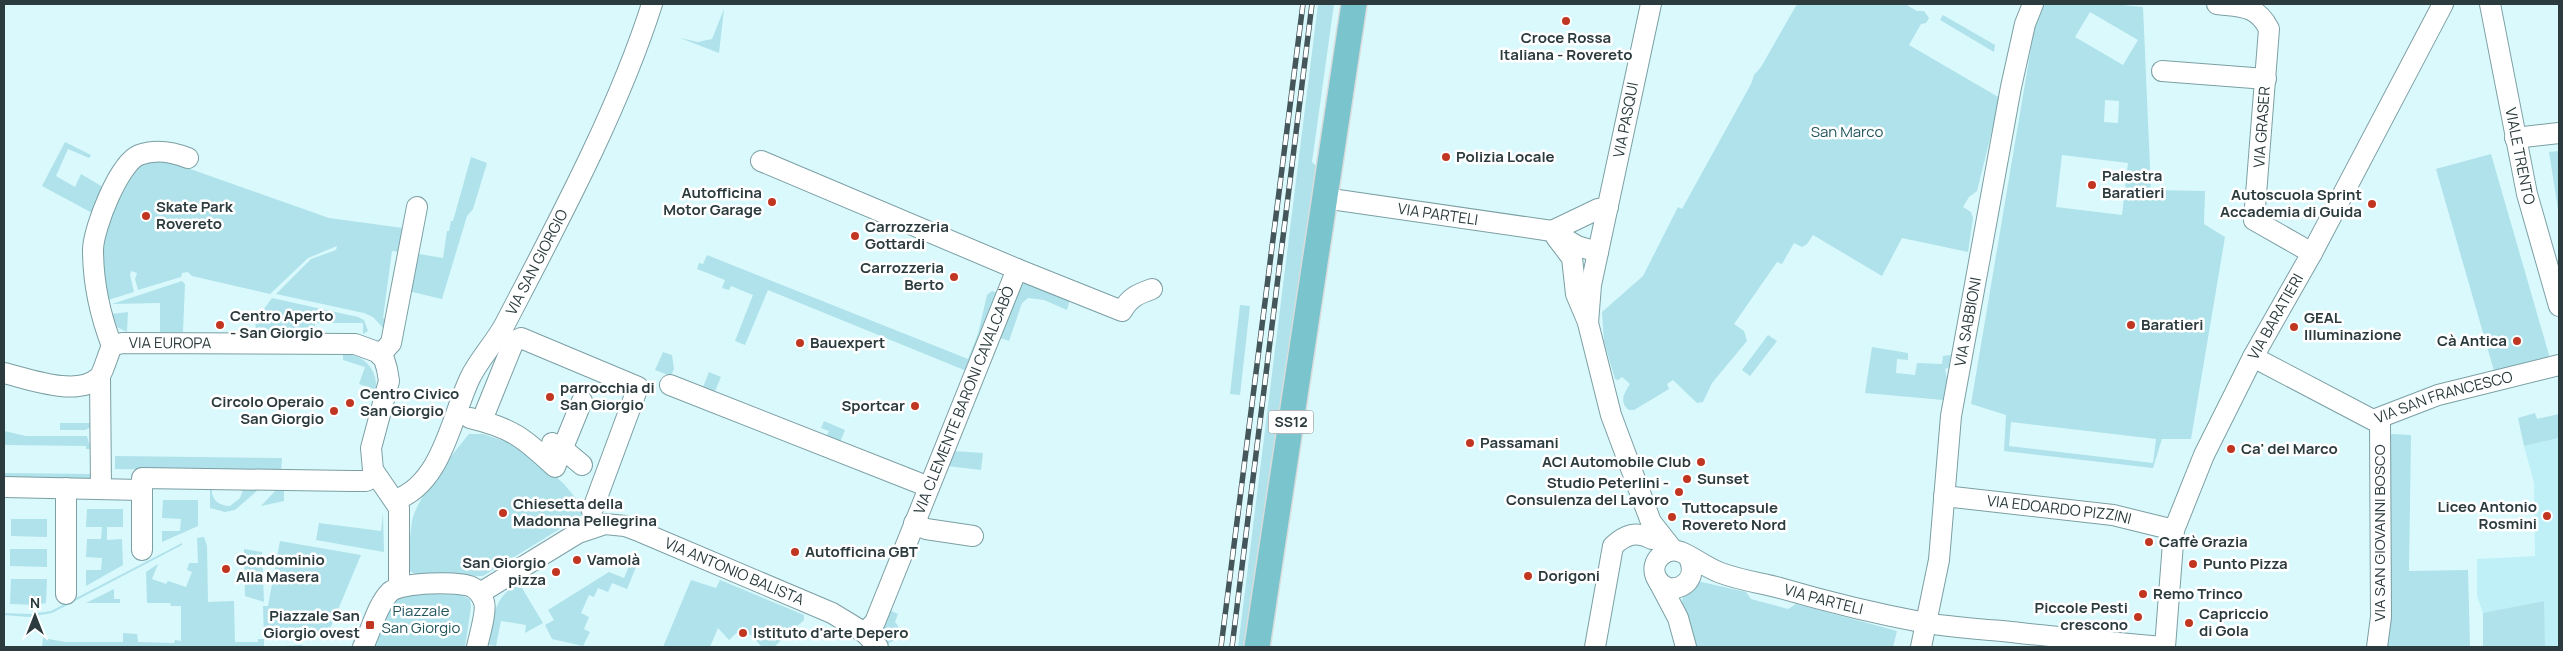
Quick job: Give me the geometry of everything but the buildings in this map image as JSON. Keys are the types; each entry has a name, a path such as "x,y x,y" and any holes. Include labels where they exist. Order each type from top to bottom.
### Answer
{"main road":[{"name":"SS12","path":"1257,647 1354,4"}],"street":[{"name":"VIA SAN GIORGIO","path":"395,500 407,496 432,468 448,440 470,378 503,326 603,127 652,4"},
{"name":"VIA PASQUI","path":"1608,207 1651,4"},
{"name":"VIA SABBIONI","path":"1921,647 1939,560 1951,416 2011,87 2025,24 2033,4"},
{"name":"VIA GRASER","path":"2217,4 2248,7 2263,17 2269,29 2254,220 2312,253"},
{"name":"VIA BARATIERI","path":"2164,647 2174,530 2204,455 2253,357 2312,253 2443,4"},
{"name":"VIALE TRENTO","path":"2490,4 2527,194 2559,306"},
{"path":"2162,71 2266,79"},
{"path":"2515,138 2559,133"},
{"name":"VIA EUROPA","path":"101,483 100,377 112,346 103,323 94,268 93,246 103,210 129,161 139,155 161,152 188,158"},
{"path":"761,161 1017,269"},
{"name":"VIA PARTELI","path":"1324,198 1552,231 1576,246 1598,252"},
{"path":"399,586 399,508 373,470 371,448 388,381 387,369 378,353 391,343 417,207"},
{"path":"1552,231 1598,209 1608,207"},
{"name":"VIA PARTELI","path":"1588,323 1591,285 1608,207"},
{"name":"VIA PARTELI","path":"1552,231 1572,258 1576,294 1588,323 1611,415 1652,530 1657,573 1670,588 1684,568"},
{"name":"VIA CLEMENTE BARONI CAVALCABÒ","path":"871,640 875,622 1017,269 1122,311 1128,300 1135,295 1152,289"},
{"path":"482,420 514,341 520,338 638,387 638,391 595,470 592,511"},
{"name":"VIA EUROPA","path":"112,346 122,343 355,344 378,353"},
{"name":"VIA SAN FRANCESCO","path":"2253,357 2373,420 2380,419 2438,395 2559,365"},
{"path":"4,373 49,384 73,387 87,385 100,377"},
{"path":"670,385 929,487"},
{"path":"456,414 514,430 555,467 554,445 582,401"},
{"name":"VIA SAN GIOVANNI BOSCO","path":"2377,647 2381,618 2380,419"},
{"path":"554,445 595,470"},
{"path":"4,488 66,488 101,483 146,482 366,481 376,476"},
{"path":"142,550 146,482"},
{"path":"66,488 66,594"},
{"name":"VIA EDOARDO PIZZINI","path":"1944,496 2113,515 2174,530"},
{"path":"914,523 926,529 973,536"},
{"name":"VIA ANTONIO BALISTA","path":"480,593 593,526 615,524 641,532 832,613 871,640"},
{"path":"1595,647 1612,546 1625,535 1642,534 1652,530"},
{"name":"VIA PARTELI","path":"1652,530 1684,568 1722,573 1833,604 1927,623 2164,647"},
{"path":"1678,618 1684,568 1661,555 1657,573 1678,618 1686,647"},
{"path":"363,647 382,604 390,592 399,586 418,584 466,586 480,593 485,603 477,647"}],"shaded area":[{"name":"Liceo Antonio Rosmini","path":"2559,438 2559,647 2483,647 2483,613 2477,596 2477,559 2535,556 2534,483 2524,446"}],"green space":[{"path":"1318,4 1334,4 1312,162 1317,167 1247,647 1238,647"},
{"name":"San Marco","path":"1797,4 1905,4 1917,11 1924,11 1929,18 1926,23 1921,24 1909,45 2000,98 1977,191 1969,197 1963,207 1971,212 1973,218 1968,252 1902,238 1882,276 1813,235 1807,244 1802,247 1794,243 1782,264 1777,262 1734,324 1744,331 1747,341 1712,383 1703,402 1697,403 1673,380 1667,384 1669,389 1634,410 1629,410 1623,400 1630,384 1622,377 1618,380 1615,379 1604,342 1602,312 1643,276 1678,207 1682,209 1751,84 1754,75 1761,67"},
{"path":"2047,4 2111,4 2143,7 2151,190 2205,191 2204,224 2225,237 2191,439 2162,439 2153,468 2004,451 2006,415 1971,404 2034,30 2041,7","holes":["2090,12 2138,40 2123,65 2075,37","2105,100 2119,101 2118,123 2104,122","2062,155 2128,163 2122,215 2056,207","2011,422 2156,439 2153,463 2009,446"]},
{"path":"724,9 719,53 680,38 698,42 712,39"},
{"path":"1943,15 1995,45 1994,52 1940,20"},
{"path":"65,142 91,155 89,158 68,149 56,176 75,187 81,174 108,190 96,215 42,186"},
{"path":"2559,151 2559,216 2549,152"},
{"path":"2491,154 2551,362 2496,378 2436,169"},
{"path":"471,157 487,163 473,209 467,216 442,299 408,291 413,253 443,258 447,231 449,231 451,221 453,221"},
{"path":"162,159 329,218 403,228 400,252 392,251 383,318 391,319 385,330 373,317 364,313 276,294 311,259 336,250 337,246 308,258 270,294 192,276 188,272 182,273 181,277 138,290 135,279 137,273 131,271 130,275 134,292 108,300 98,269 99,232 135,163"},
{"path":"707,255 968,359 978,334 987,295 992,291 998,293 969,372 768,290 745,345 735,341 753,295 731,286 729,290 722,288 725,280 697,269 699,263 703,264"},
{"path":"182,281 185,284 183,332 160,332 160,303 112,304"},
{"path":"1026,283 1070,299 1067,310 1044,300 1028,298 1022,303 1009,341 998,337 1021,285"},
{"path":"272,298 358,317 364,320 368,331 363,334 363,323 315,323 315,333 255,333 256,320"},
{"path":"1240,305 1250,306 1240,395 1230,394"},
{"path":"128,312 127,332 117,327 112,314"},
{"path":"1768,335 1777,341 1750,376 1742,370"},
{"path":"1872,347 1908,353 1908,360 1897,359 1896,373 1915,375 1917,363 1942,364 1943,356 1951,355 1949,367 1945,369 1947,379 1943,400 1865,393"},
{"path":"663,352 672,355 674,369 671,376 655,370"},
{"path":"343,354 357,357 368,364 375,376 376,390 359,384 365,367 343,360"},
{"path":"709,372 721,377 715,391 703,387"},
{"path":"2535,413 2537,419 2559,414 2559,438 2524,446 2518,418"},
{"path":"824,421 845,430 839,445 825,439 829,431 821,428"},
{"path":"60,423 96,423 96,425 85,430 60,430"},
{"path":"4,431 26,436 87,436 89,443 96,449 86,449 86,446 4,445"},
{"path":"469,434 483,434 521,447 563,483 579,502 584,514 483,576 420,576 409,571 410,536 413,517 430,486"},
{"path":"2393,434 2411,435 2409,571 2468,570 2470,647 2385,647 2384,436"},
{"path":"953,451 983,453 981,470 947,466"},
{"path":"115,456 282,458 281,472 115,469"},
{"path":"4,473 94,474 94,479 4,479"},
{"path":"210,489 212,489 213,496 217,502 230,506 240,498 243,490 259,489 235,510 225,512 210,508"},
{"path":"276,490 284,490 284,501 261,506"},
{"path":"163,500 198,500 198,526 162,542 162,531 180,531 181,519 162,518"},
{"path":"87,509 123,509 123,527 107,527 107,540 122,539 123,565 86,586 86,570 101,570 102,558 86,557 87,539 101,539 102,527 86,527"},
{"path":"383,513 384,552 316,540 319,523 381,531"},
{"path":"11,519 47,519 47,537 11,536"},
{"path":"204,537 207,546 208,602 234,601 235,642 258,642 258,639 264,639 264,647 42,647 43,638 65,642 123,642 123,633 137,634 138,642 174,643 175,640 181,641 181,606 171,606 170,603 147,603 146,572 158,564 152,579 166,584 168,581 186,587 192,572 187,570 189,563 198,563 197,538"},
{"path":"280,541 361,555 329,631 264,639 263,606 268,606"},
{"path":"182,543 182,545 52,613 29,617 4,615 4,613 31,614 51,611"},
{"path":"10,549 47,549 47,567 10,566"},
{"path":"244,549 262,552 264,602 245,596"},
{"path":"633,557 639,560 627,589 612,583 608,592 598,588 594,597 589,595 581,613 589,617 584,629 590,632 583,646 552,639 545,625 554,620 548,610 609,572 624,578"},
{"path":"11,579 47,579 46,603 36,605 10,604"},
{"path":"691,580 716,588 720,580 804,615 804,620 774,647 762,647 743,627 729,640 718,628 710,647 663,647"},
{"path":"1697,581 1746,592 1751,599 1788,609 1796,604 1897,631 1893,647 1697,647 1682,601 1685,589"},
{"path":"519,583 543,623 525,633 526,625 501,621 496,646 489,645 499,602 510,589"},
{"path":"114,589 114,599 120,599 120,603 86,603"},
{"name":"Piazzale San Giorgio","path":"407,593 461,595 470,599 471,607 465,647 371,647 391,601"},
{"path":"2544,601 2545,647 2483,647 2483,613"},
{"path":"889,610 898,614 895,622 904,634 888,644 880,632"},
{"path":"303,645 302,647 264,647"}],"railway":[{"path":"1221,647 1303,4"},
{"path":"1232,647 1312,4"}],"place":[{"name":"Croce Rossa Italiana - Rovereto","path":"1566,21"},
{"name":"Polizia Locale","path":"1446,157"},
{"name":"Palestra Baratieri","path":"2092,185"},
{"name":"Autofficina Motor Garage","path":"772,202"},
{"name":"Autoscuola Sprint Accademia di Guida","path":"2372,204"},
{"name":"Skate Park Rovereto","path":"146,216"},
{"name":"Carrozzeria Gottardi","path":"855,236"},
{"name":"Carrozzeria Berto","path":"954,277"},
{"name":"Centro Aperto - San Giorgio","path":"220,325"},
{"name":"Baratieri","path":"2131,325"},
{"name":"GEAL Illuminazione","path":"2294,327"},
{"name":"Cà Antica","path":"2517,341"},
{"name":"Bauexpert","path":"800,343"},
{"name":"parrocchia di San Giorgio","path":"550,397"},
{"name":"Centro Civico San Giorgio","path":"350,403"},
{"name":"Sportcar","path":"915,406"},
{"name":"Circolo Operaio San Giorgio","path":"334,411"},
{"name":"Passamani","path":"1470,443"},
{"name":"Ca' del Marco","path":"2231,449"},
{"name":"ACI Automobile Club","path":"1701,462"},
{"name":"Sunset","path":"1687,479"},
{"name":"Studio Peterlini - Consulenza del Lavoro","path":"1679,492"},
{"name":"Chiesetta della Madonna Pellegrina","path":"503,513"},
{"name":"Liceo Antonio Rosmini","path":"2547,516"},
{"name":"Tuttocapsule Rovereto Nord","path":"1672,517"},
{"name":"Caffè Grazia","path":"2149,542"},
{"name":"Autofficina GBT","path":"795,552"},
{"name":"Vamolà","path":"577,560"},
{"name":"Punto Pizza","path":"2193,564"},
{"name":"Condominio Alla Masera","path":"226,569"},
{"name":"San Giorgio pizza","path":"556,572"},
{"name":"Dorigoni","path":"1528,576"},
{"name":"Remo Trinco","path":"2143,594"},
{"name":"Piccole Pesti crescono","path":"2138,617"},
{"name":"Capriccio di Gola","path":"2189,623"},
{"name":"Piazzale San Giorgio ovest","path":"370,625"},
{"name":"Istituto d'arte Depero","path":"743,633"}]}
